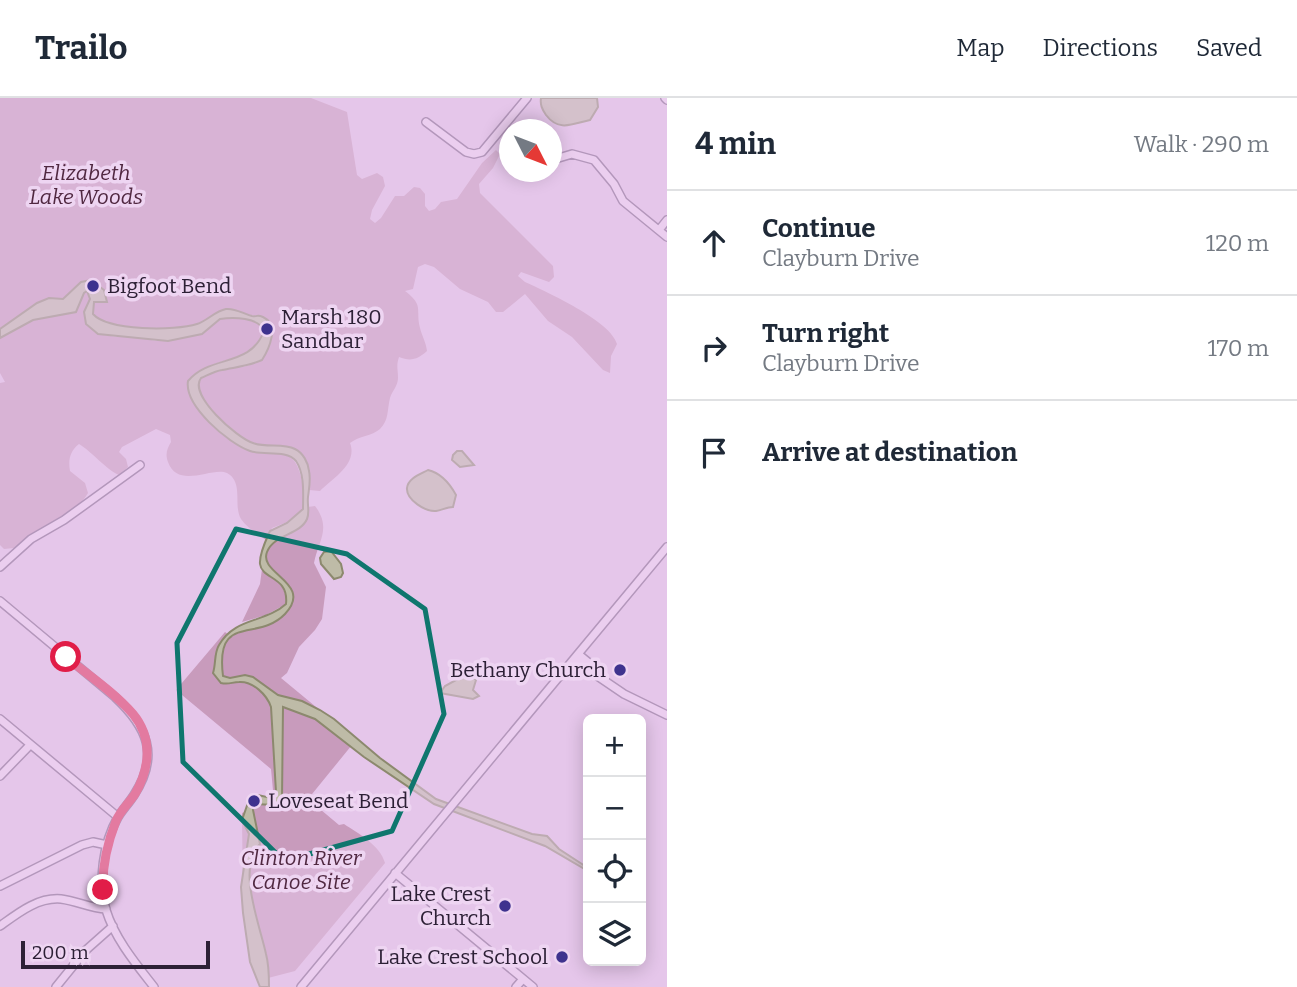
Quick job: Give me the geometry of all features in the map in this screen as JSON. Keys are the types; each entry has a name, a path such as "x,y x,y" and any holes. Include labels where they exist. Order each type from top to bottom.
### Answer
{"street":[{"path":"426,122 467,152 474,154 482,152 527,98"},
{"path":"562,157 572,154 594,160 614,184 623,201 667,237"},
{"path":"659,229 667,220"},
{"path":"0,567 31,539 64,520 140,465"},
{"path":"300,987 667,547"},
{"path":"0,601 115,697 142,727 147,741 146,768 134,796 117,817 107,845 103,872 106,909 113,926 133,960 154,987"},
{"path":"576,657 594,667 604,680 636,701 667,715"},
{"path":"0,719 117,817"},
{"path":"0,776 30,745"},
{"path":"0,886 82,845 93,842 107,845"},
{"path":"396,873 531,986"},
{"path":"0,926 31,906 50,899 106,909"},
{"path":"56,987 86,950 113,926"},
{"path":"516,987 523,979"}],"highlighted area":[{"path":"236,529 347,554 425,609 444,714 392,831 284,861 183,762 177,643"}],"green space":[{"name":"Elizabeth Lake Woods","path":"0,98 311,98 347,112 357,175 362,179 377,173 383,177 385,186 370,219 375,223 395,196 404,196 414,187 420,188 425,194 425,206 429,211 441,202 457,199 482,163 496,150 499,156 479,184 480,193 553,266 554,277 549,282 521,272 518,276 591,317 612,335 617,344 611,356 610,373 603,370 572,337 548,321 525,294 503,312 496,312 488,302 460,289 434,267 425,264 418,267 413,289 405,291 417,305 427,351 414,359 399,357 398,381 390,398 383,426 350,443 351,458 343,470 320,491 309,490 309,473 303,455 246,440 218,417 199,389 198,381 209,374 242,367 261,359 268,349 272,333 259,316 227,310 188,327 159,329 113,324 93,314 94,301 106,302 103,290 91,280 80,284 63,299 0,333"},
{"path":"87,291 90,299 84,312 86,324 98,334 117,337 126,335 156,341 220,319 256,320 262,325 264,331 258,342 249,350 208,367 188,381 202,414 224,436 242,447 264,454 284,455 295,462 304,493 304,502 297,516 272,528 266,540 241,519 237,488 232,477 221,472 179,475 167,459 170,435 156,429 122,447 119,452 126,459 128,467 119,475 79,444 72,453 69,467 70,471 85,483 88,493 82,502 55,524 14,548 4,549 0,545 0,383 5,382 0,373 0,338 33,320 76,312"},
{"name":"Clinton River Canoe Site","path":"315,506 323,521 314,563 326,587 322,619 299,647 287,673 281,678 356,740 308,799 339,825 344,824 368,840 379,851 385,863 295,971 268,978 243,911 242,813 253,809 256,804 274,801 271,769 176,690 225,632 232,637 246,629 275,620 289,608 292,598 290,589 269,566 267,553 277,540 303,522 308,507"},
{"path":"262,569 282,587 286,604 266,615 242,622 260,584"}],"shaded area":[{"path":"541,98 597,98 598,107 590,120 562,125 562,119 550,119 546,115"},
{"path":"91,280 104,290 107,302 94,302 93,314 112,324 142,328 187,326 201,323 222,310 230,309 263,317 271,326 272,337 262,360 214,372 201,378 199,385 201,395 226,425 253,443 295,449 305,458 310,474 307,519 299,528 270,546 267,552 266,560 270,567 290,587 293,594 292,603 285,614 274,622 240,632 225,643 222,656 223,676 253,677 278,695 302,701 320,710 436,799 532,834 547,836 559,849 583,865 583,868 545,846 434,804 364,757 315,719 283,707 282,799 273,805 256,804 253,810 260,844 253,854 250,881 269,975 269,987 260,987 250,962 243,913 241,887 249,834 242,820 250,797 258,795 271,798 276,792 271,707 254,686 244,682 221,683 213,673 217,648 233,629 286,604 283,588 265,573 260,560 270,531 287,523 303,509 301,472 292,457 250,451 230,440 200,412 189,391 188,381 197,373 240,356 258,343 264,331 257,323 238,318 220,319 202,334 168,341 98,334 86,324 84,312 90,299 87,291 76,312 33,320 0,338 0,329 37,303 49,298 63,299 81,282"},
{"path":"457,451 462,451 474,465 460,467 452,460"},
{"path":"428,470 441,476 451,487 456,495 453,507 432,511 417,504 410,497 407,488 410,482"},
{"path":"331,551 341,564 343,573 341,577 334,579 321,564 320,558 324,552"},
{"path":"467,674 476,680 473,690 479,696 473,699 440,693 445,686"}],"place":[{"name":"Bigfoot Bend","path":"93,286"},
{"name":"Marsh 180 Sandbar","path":"267,329"},
{"name":"Bethany Church","path":"620,670"},
{"name":"Loveseat Bend","path":"254,801"},
{"name":"Lake Crest Church","path":"505,906"},
{"name":"Lake Crest School","path":"562,957"}],"route":[{"path":"66,657 132,713 142,727 147,741 148,755 142,781 117,817 107,845 103,890"}]}
